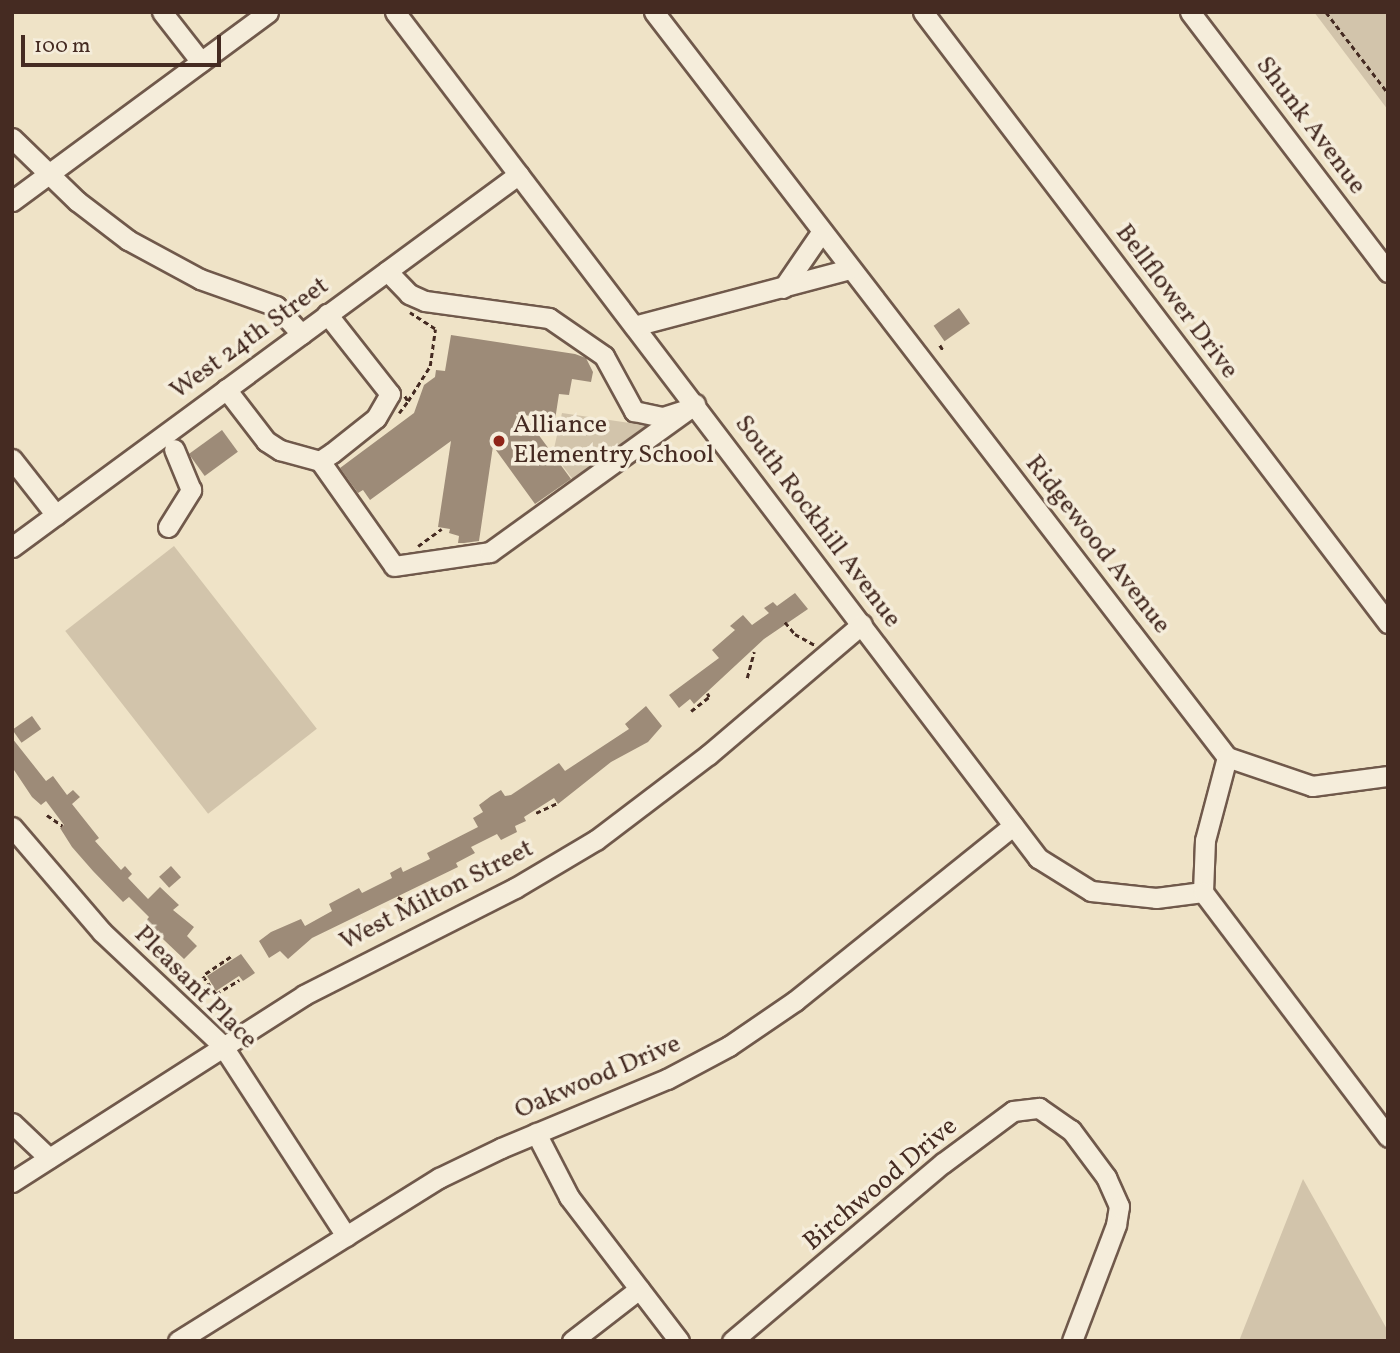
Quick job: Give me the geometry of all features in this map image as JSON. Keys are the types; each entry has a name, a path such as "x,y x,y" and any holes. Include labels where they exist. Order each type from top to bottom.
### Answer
{"street":[{"path":"162,12 201,62"},
{"path":"12,201 268,12"},
{"name":"South Rockhill Avenue","path":"395,12 1013,826 1051,870 1091,891 1156,898 1203,892"},
{"name":"Ridgewood Avenue","path":"654,12 1227,757"},
{"name":"Bellflower Drive","path":"923,12 1388,623"},
{"name":"Shunk Avenue","path":"1190,12 1388,272"},
{"path":"12,138 48,175 136,245 200,279 276,306 301,334"},
{"name":"West 24th Street","path":"12,547 519,174"},
{"path":"783,288 822,231"},
{"path":"634,326 850,269"},
{"path":"387,271 409,293 425,301 549,318 604,356 634,411 663,417 695,404"},
{"path":"320,461 376,418 390,394 327,314"},
{"path":"226,389 266,441 302,458 320,461 394,566 490,552 695,404"},
{"path":"168,527 191,490 174,449"},
{"path":"12,459 56,515"},
{"name":"West Milton Street","path":"12,1182 222,1045 346,972 515,888 596,839 670,786 862,624"},
{"path":"1384,1125 1203,892 1205,840 1227,757 1312,786 1388,775"},
{"name":"Oakwood Drive","path":"178,1341 439,1178 536,1133 667,1079 762,1024 1013,826"},
{"name":"Pleasant Place","path":"12,827 104,934 222,1045 346,1236"},
{"name":"Birchwood Drive","path":"732,1341 1002,1118 1024,1108 1039,1108 1061,1119 1110,1184 1119,1206 1116,1225 1072,1341"},
{"path":"12,1123 49,1158"},
{"path":"536,1133 569,1197 680,1341"},
{"path":"572,1341 639,1289"}],"path":[{"path":"1326,12 1388,93"},
{"path":"394,421 430,366 435,329 415,320 404,304"},
{"path":"940,345 943,349"},
{"path":"402,391 408,401"},
{"path":"410,552 441,529"},
{"path":"785,622 816,645"},
{"path":"747,678 754,652"},
{"path":"691,711 709,697 706,693"},
{"path":"536,813 557,803"},
{"path":"47,815 63,826"},
{"path":"398,897 408,903 423,899"},
{"path":"231,957 203,976 216,994 239,980"}],"shaded area":[{"path":"1314,12 1388,12 1388,110"},
{"path":"562,413 650,426 577,485 553,453"},
{"path":"174,546 317,729 208,814 65,631"},
{"path":"1303,1179 1388,1331 1388,1341 1239,1341"}],"building":[{"path":"959,308 970,324 945,341 934,326"},
{"name":"Alliance Elementry School","path":"451,335 575,354 586,358 593,372 591,382 572,379 569,395 559,394 555,420 524,415 571,479 535,504 493,446 479,541 464,543 458,543 459,536 449,533 450,529 438,527 451,441 370,500 363,490 358,493 340,468 414,413 424,385 435,377 436,370 445,371"},
{"path":"222,430 238,452 205,476 189,454"},
{"path":"795,593 808,609 764,639 694,704 690,699 679,708 669,695 719,658 712,650 735,630 730,626 743,615 752,625 769,613 764,608 773,602 777,606"},
{"path":"646,706 662,726 648,742 611,762 558,804 554,798 524,817 526,821 515,826 517,832 501,840 497,834 471,847 475,853 456,863 458,867 312,938 288,959 280,951 269,958 259,941 271,932 301,919 305,926 332,911 329,904 359,888 362,893 392,878 390,873 401,867 403,872 430,859 427,853 478,827 473,818 483,812 479,805 491,796 501,790 505,796 511,795 559,763 565,771 629,729 625,724"},
{"path":"32,716 41,729 22,743 12,730"},
{"path":"12,738 46,781 53,776 67,795 73,790 80,797 72,804 99,838 95,841 121,870 125,866 132,874 128,878 148,899 160,887 179,905 173,910 194,927 187,936 197,946 184,959 145,922 149,917 129,897 123,902 72,847 60,828 64,825 46,801 41,805 32,797 12,767"},
{"path":"171,866 181,877 169,888 159,877"},
{"path":"241,954 255,973 243,981 239,976 216,991 207,976"}],"place":[{"name":"Alliance Elementry School","path":"499,441"}]}
